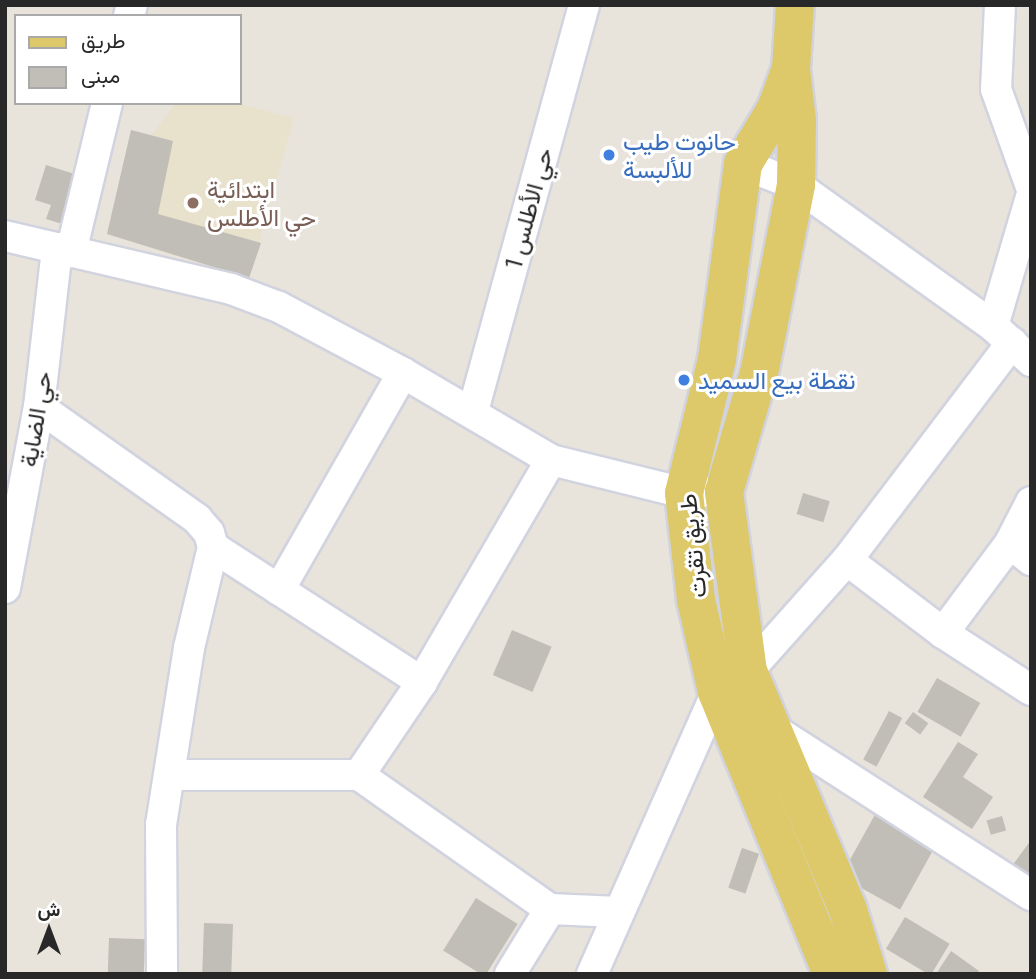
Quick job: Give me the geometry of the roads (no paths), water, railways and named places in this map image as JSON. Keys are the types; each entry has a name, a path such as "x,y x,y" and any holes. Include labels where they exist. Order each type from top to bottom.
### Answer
{"main road":[{"name":"طريق تقرت","path":"795,5 791,69 797,121 796,185 759,373 724,492 748,671 848,910 868,974"},
{"name":"طريق تقرت","path":"791,69 776,108 743,164 717,359 684,493 696,600 717,692 832,974"}],"street":[{"name":"حي الأطلس 1","path":"472,411 584,5"},
{"path":"1000,5 996,89 1031,187"},
{"path":"64,250 106,105"},
{"path":"743,164 796,185 1012,343"},
{"path":"593,974 717,692 748,671 847,560 1012,343 1031,197"},
{"path":"5,236 231,289 279,307 472,411 551,460 684,493 724,492"},
{"name":"حي الضاية","path":"5,588 39,407 64,250"},
{"path":"279,590 404,373"},
{"path":"39,407 197,519 209,533 213,547 189,648 161,824 163,974"},
{"path":"359,775 422,682 551,460"},
{"path":"943,633 1020,552 1031,502"},
{"path":"213,547 422,682"},
{"path":"847,560 943,633 1031,690"},
{"path":"773,729 1031,895"},
{"path":"169,775 359,775 550,909 618,912"},
{"path":"510,974 550,909"}],"place":[{"name":"حانوت طيب للألبسة","path":"609,155"},
{"name":"ابتدائية حي الأطلس","path":"193,203"},
{"name":"نقطة بيع السميد","path":"684,380"}]}
